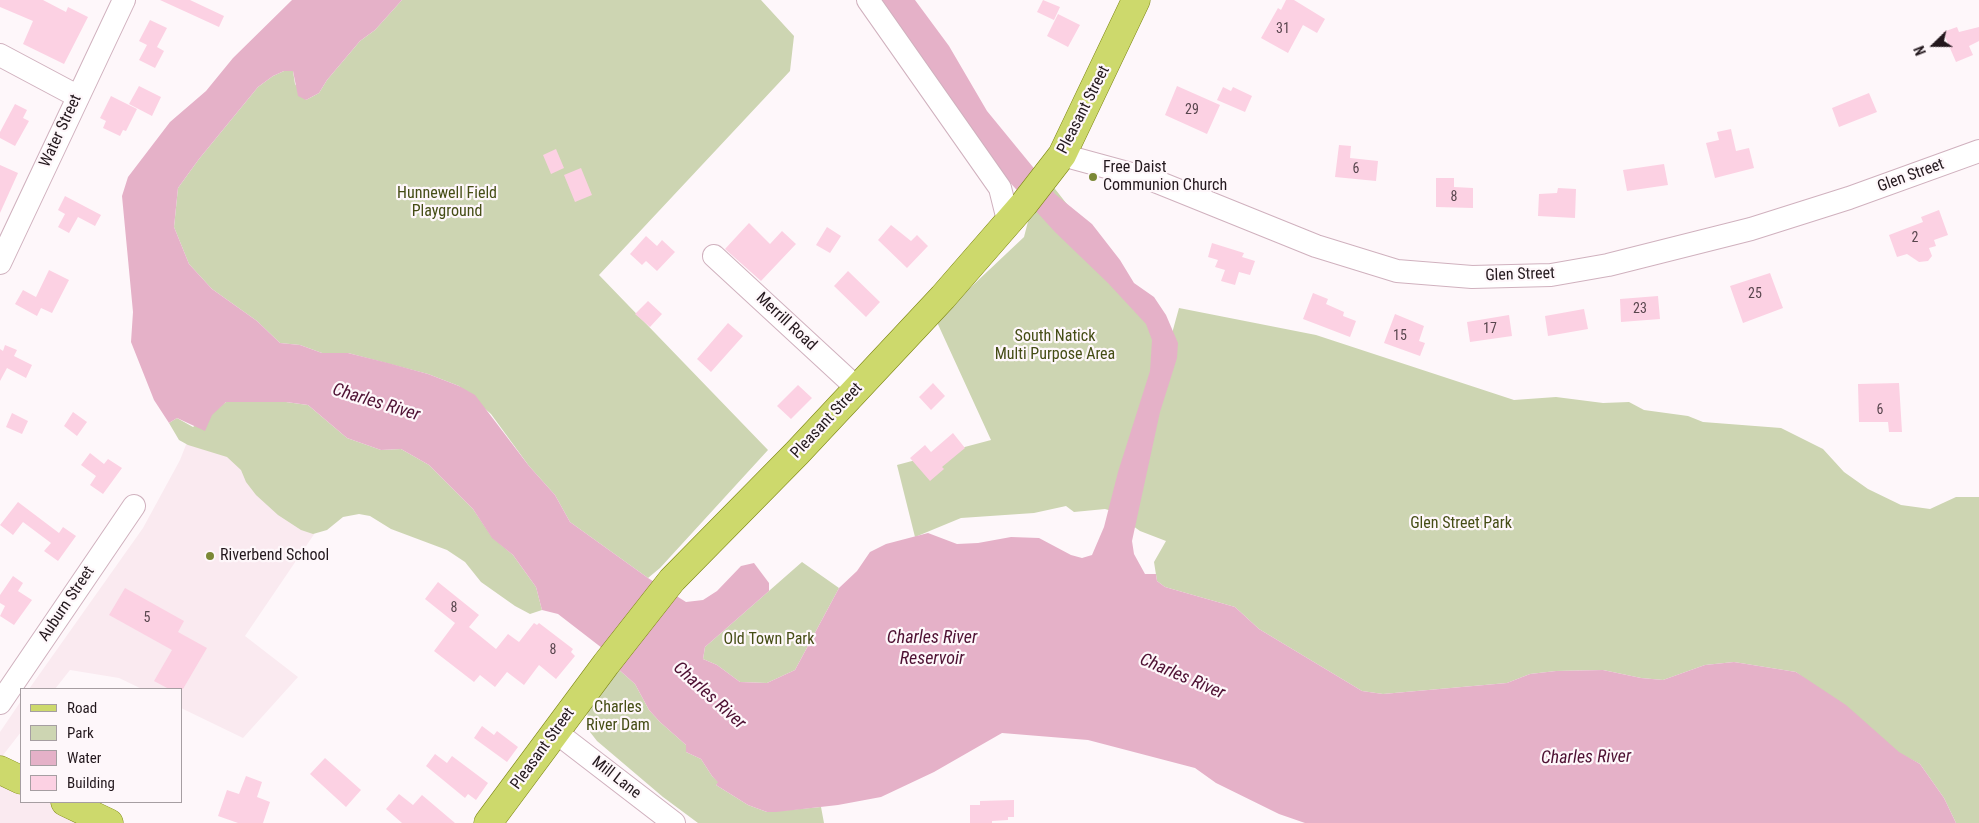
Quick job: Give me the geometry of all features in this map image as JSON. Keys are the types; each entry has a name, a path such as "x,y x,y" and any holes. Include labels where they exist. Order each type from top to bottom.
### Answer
{"main road":[{"name":"Pleasant Street","path":"488,823 557,733 606,664 672,580 943,297 1055,164 1136,0"},
{"path":"0,770 20,780"},
{"path":"67,803 109,823"}],"street":[{"name":"Water Street","path":"0,263 77,96 124,0"},
{"path":"868,0 1016,212"},
{"path":"0,55 77,96"},
{"name":"Glen Street","path":"1055,164 1150,179 1316,246 1397,271 1472,277 1551,275 1608,265 1751,230 1849,198 1979,151"},
{"name":"Merrill Road","path":"714,256 857,388"},
{"name":"Auburn Street","path":"0,703 134,506"},
{"name":"Mill Lane","path":"557,733 674,823"}],"shaded area":[{"name":"Riverbend School","path":"193,427 357,471 245,636 298,677 243,738 182,708 182,688 140,688 119,678 70,670 56,688 30,688 143,528 180,460"},
{"path":"20,702 20,733 0,759 0,732"},
{"path":"0,770 20,781 20,803 58,803 94,823 0,823"}],"green space":[{"name":"Hunnewell Field Playground","path":"402,0 761,0 794,36 790,71 599,275 768,450 660,568 648,578 570,522 555,495 529,466 491,414 459,386 428,374 348,353 322,353 300,345 280,343 257,321 212,289 189,264 174,227 178,188 199,159 258,87 273,76 284,71 293,71 295,84 306,100 319,93 327,80 360,41 375,30"},
{"name":"Glen Street Park","path":"1041,171 1171,337 1179,308 1316,335 1514,400 1556,397 1603,403 1629,402 1644,410 1688,416 1703,422 1781,428 1823,449 1844,472 1868,489 1901,505 1930,509 1956,497 1979,497 1979,823 1956,823 1944,798 1920,764 1899,753 1796,672 1734,662 1705,665 1663,680 1641,678 1603,670 1556,671 1530,674 1507,683 1383,694 1362,691 1259,629 1235,607 1165,587 1157,581 1154,562 1166,541 1140,531 1112,511 1105,509 1074,512 1066,506 1034,513 961,518 915,537 897,465 991,440 936,320 1024,237"},
{"path":"226,402 286,402 308,405 347,438 381,450 401,449 429,465 473,509 492,537 513,555 536,587 542,610 530,614 515,606 481,582 465,562 447,550 391,529 370,516 359,514 343,517 327,530 313,534 301,530 278,515 256,495 246,482 241,470 227,457 188,445 179,440 169,423 177,418 193,427"},
{"name":"Old Town Park","path":"802,562 839,588 795,670 767,683 740,682 717,665 703,659 705,647"},
{"name":"Charles River Dam","path":"617,668 635,684 649,710 686,745 686,752 701,759 712,776 719,782 716,785 748,805 767,812 821,807 824,823 698,823 663,797 597,741 590,732 587,712"}],"water":[{"name":"Charles River Reservoir","path":"292,0 402,0 375,30 360,41 327,80 319,93 306,100 298,96 293,71 284,71 273,76 258,87 199,159 178,188 174,227 189,264 212,289 257,321 280,343 300,345 322,353 348,353 388,363 428,374 459,386 475,395 529,466 555,495 570,522 648,578 686,602 703,600 717,591 741,566 754,563 769,583 769,591 705,647 703,659 717,665 740,682 767,683 795,670 839,588 857,571 870,552 886,544 928,533 957,544 978,543 1011,537 1039,538 1071,555 1082,558 1092,555 1104,527 1118,472 1150,371 1152,340 1146,324 1108,283 1055,232 974,143 871,0 915,0 949,46 987,111 1055,194 1092,224 1120,260 1134,283 1154,297 1166,315 1178,343 1177,358 1160,412 1132,541 1134,554 1145,574 1156,574 1157,581 1165,587 1235,607 1259,629 1362,691 1383,694 1507,683 1530,674 1556,671 1603,670 1641,678 1663,680 1705,665 1734,662 1796,672 1846,705 1899,752 1920,764 1944,798 1956,823 1305,823 1279,814 1216,783 1195,768 1088,740 1002,733 934,772 881,797 838,805 776,812 767,812 748,805 716,785 718,782 701,759 686,752 686,745 649,710 635,684 617,668 602,648 558,614 542,610 536,587 513,555 492,538 473,509 429,465 401,449 381,450 347,438 308,405 286,402 226,402 212,415 205,431 177,418 169,423 154,400 131,342 133,312 122,196 128,177 170,122 206,91 233,58"}],"building":[{"path":"0,0 43,0 66,12 68,7 88,17 64,64 23,44 33,21 0,7"},
{"path":"160,0 190,0 224,16 219,27"},
{"path":"1043,0 1060,7 1054,20 1037,12"},
{"path":"1286,0 1294,0 1325,19 1317,33 1303,25 1288,53 1261,38 1278,8 1281,10"},
{"path":"1058,14 1080,25 1068,47 1047,36"},
{"path":"150,20 167,28 157,47 164,51 155,68 139,60 147,45 139,41"},
{"path":"1957,27 1959,32 1979,27 1979,41 1969,46 1973,55 1956,62 1943,32"},
{"path":"139,86 161,97 152,116 129,104"},
{"path":"1177,86 1220,105 1207,134 1165,115"},
{"path":"1223,87 1231,91 1233,87 1252,96 1245,112 1217,100"},
{"path":"1869,93 1877,112 1839,127 1832,108"},
{"path":"111,96 137,109 126,131 123,130 120,136 103,128 106,121 100,118"},
{"path":"15,104 27,110 23,118 29,121 15,146 0,138 0,132"},
{"path":"1731,129 1736,151 1749,148 1754,168 1715,178 1706,143 1719,140 1717,132"},
{"path":"1339,145 1351,146 1350,158 1378,161 1376,181 1335,177"},
{"path":"556,149 564,168 551,174 543,155"},
{"path":"1664,164 1668,185 1627,191 1623,170"},
{"path":"0,165 18,173 0,213"},
{"path":"581,168 592,195 575,202 564,175"},
{"path":"1436,178 1454,178 1454,187 1473,188 1473,208 1436,207"},
{"path":"1558,188 1576,189 1575,218 1538,216 1539,194 1557,193"},
{"path":"65,196 101,215 95,226 78,217 69,233 58,227 65,214 58,210"},
{"path":"1939,210 1948,235 1934,240 1936,246 1929,248 1932,256 1928,261 1919,262 1907,254 1897,257 1889,235 1923,222 1921,217"},
{"path":"749,223 770,244 782,231 796,244 761,281 725,249"},
{"path":"891,225 911,241 917,235 928,246 907,268 878,240"},
{"path":"827,227 841,236 830,253 816,245"},
{"path":"646,236 657,246 662,240 675,252 657,271 646,261 642,265 630,254"},
{"path":"1212,243 1244,253 1242,257 1255,261 1250,275 1239,272 1235,285 1221,281 1225,270 1215,267 1218,260 1208,257"},
{"path":"49,270 69,280 52,313 41,308 37,316 15,304 23,290 36,297"},
{"path":"848,271 880,302 866,317 834,286"},
{"path":"1770,273 1783,308 1743,323 1730,286"},
{"path":"1313,293 1328,299 1326,304 1344,312 1343,316 1356,321 1350,337 1303,319"},
{"path":"1658,296 1660,319 1621,322 1620,299"},
{"path":"648,301 662,314 650,327 635,314"},
{"path":"1584,309 1588,329 1548,336 1545,316"},
{"path":"1395,314 1424,326 1419,341 1425,343 1420,356 1384,343"},
{"path":"1509,315 1512,336 1470,342 1467,322"},
{"path":"728,323 743,336 711,372 697,359"},
{"path":"5,345 17,350 14,356 32,365 26,378 7,368 0,381 0,349 3,351"},
{"path":"933,383 945,396 931,410 919,397"},
{"path":"1899,383 1902,432 1889,432 1888,422 1859,422 1858,384"},
{"path":"798,385 812,398 791,419 777,406"},
{"path":"73,412 87,422 77,436 64,426"},
{"path":"12,413 28,421 22,434 6,427"},
{"path":"953,433 965,448 942,467 944,469 930,481 910,458 925,445 931,452"},
{"path":"90,453 104,464 108,459 122,468 103,494 90,485 96,476 81,465"},
{"path":"18,502 59,533 63,527 76,536 58,561 44,551 51,543 23,522 13,535 0,525"},
{"path":"13,576 23,583 18,591 32,600 14,625 0,616 5,606 0,603 0,595"},
{"path":"438,582 479,615 469,627 496,649 508,634 519,642 534,623 537,625 539,623 573,649 571,652 575,656 556,679 539,665 524,685 507,672 495,687 480,675 474,682 434,651 455,623 425,599"},
{"path":"125,588 184,621 178,632 207,648 183,689 167,688 154,681 172,650 109,615"},
{"path":"482,726 494,735 497,731 518,747 507,762 474,738"},
{"path":"435,754 447,763 452,756 488,783 476,800 468,794 465,798 426,766"},
{"path":"325,758 361,790 346,807 310,774"},
{"path":"246,776 262,782 257,797 270,802 263,823 238,823 218,816 227,790 239,794"},
{"path":"399,794 413,805 422,795 455,823 402,823 386,809"},
{"path":"1014,800 1014,817 1008,817 1008,820 992,821 992,823 970,823 970,805 980,805 980,801"}],"place":[{"name":"Free Daist Communion Church","path":"1093,177"},
{"name":"Riverbend School","path":"210,556"}],"park label":[{"name":"South Natick Multi Purpose Area","path":"1055,346"}],"water label":[{"name":"Charles River","path":"376,403"},
{"name":"Charles River","path":"1182,677"},
{"name":"Charles River","path":"709,696"},
{"name":"Charles River","path":"1586,758"}]}
